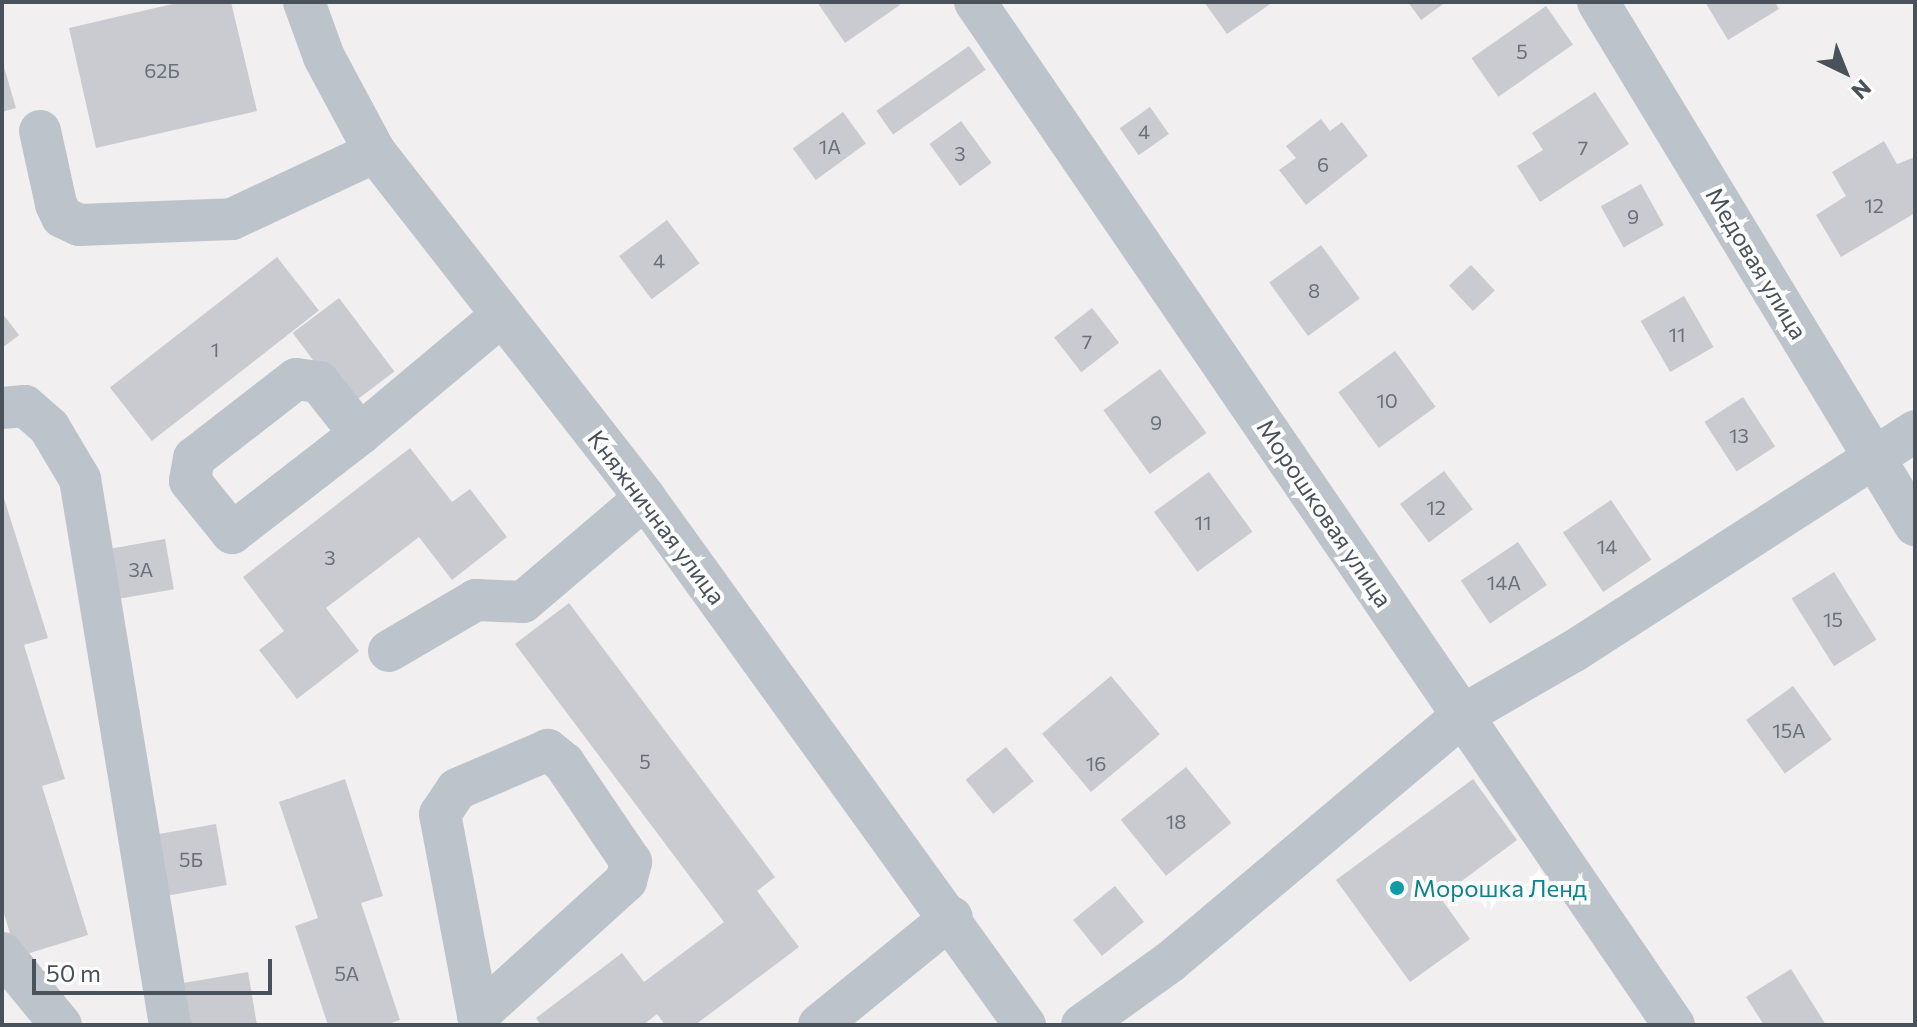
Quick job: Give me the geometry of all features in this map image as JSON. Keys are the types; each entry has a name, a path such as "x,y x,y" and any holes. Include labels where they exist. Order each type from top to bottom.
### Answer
{"street":[{"name":"Княжничная улица","path":"304,2 324,57 375,152 645,498 952,917 1025,1025"},
{"name":"Морошковая улица","path":"975,2 1674,1025"},
{"name":"Медовая улица","path":"1598,2 1915,525"},
{"path":"40,131 56,204 62,217 79,225 232,219 375,152"},
{"path":"360,434 501,316"},
{"path":"2,408 25,406 49,427 80,479 170,1025"},
{"path":"1082,1025 1170,962 1463,715 1915,431"},
{"path":"389,651 476,600 523,602 645,498"},
{"path":"548,750 564,763 631,862 626,881 479,1020 440,814 457,789 548,750"},
{"path":"819,1025 952,917"},
{"path":"2,953 61,1025"}],"building":[{"path":"181,2 231,2 257,111 96,148 69,28"},
{"path":"817,2 898,2 900,5 845,43"},
{"path":"1204,2 1273,2 1227,34"},
{"path":"1408,2 1446,2 1421,20"},
{"path":"1705,2 1775,2 1779,9 1728,40"},
{"path":"1546,6 1573,45 1498,97 1471,58"},
{"path":"969,46 986,70 893,135 876,111"},
{"path":"2,60 16,108 2,112"},
{"path":"1595,92 1629,144 1540,202 1517,166 1543,150 1532,133"},
{"path":"1150,107 1169,134 1139,155 1120,128"},
{"path":"843,112 866,144 816,180 793,148"},
{"path":"1321,119 1330,131 1342,122 1368,156 1306,205 1279,170 1296,158 1286,146"},
{"path":"961,121 992,163 960,186 929,144"},
{"path":"1884,141 1897,164 1915,157 1915,213 1841,257 1816,215 1846,196 1832,172"},
{"path":"1641,184 1664,225 1624,247 1601,206"},
{"path":"667,220 699,263 652,299 619,256"},
{"path":"1321,245 1360,298 1308,336 1269,283"},
{"path":"277,257 319,311 152,441 110,388"},
{"path":"1471,265 1495,291 1473,311 1449,285"},
{"path":"1684,296 1714,347 1670,372 1641,321"},
{"path":"339,298 394,371 348,406 293,333"},
{"path":"1092,308 1119,343 1081,372 1054,338"},
{"path":"2,313 19,335 2,348"},
{"path":"1395,351 1436,407 1379,448 1338,392"},
{"path":"1160,369 1206,433 1150,474 1103,410"},
{"path":"1743,397 1775,446 1737,472 1704,422"},
{"path":"410,448 452,502 470,489 507,537 452,580 419,537 326,608 359,651 297,699 259,650 284,631 243,577"},
{"path":"1444,471 1473,509 1429,542 1400,504"},
{"path":"1209,472 1252,532 1197,572 1154,512"},
{"path":"2,492 48,638 24,645 65,779 42,786 88,935 17,957 2,907"},
{"path":"1611,500 1651,560 1603,592 1563,532"},
{"path":"165,539 174,589 118,599 109,549"},
{"path":"1518,542 1547,585 1490,624 1461,581"},
{"path":"1834,572 1876,640 1834,666 1792,598"},
{"path":"569,603 775,877 757,891 799,947 695,1025 665,1025 657,1014 643,1025 541,1025 536,1018 622,953 644,982 724,922 515,644"},
{"path":"1111,676 1160,734 1091,792 1042,734"},
{"path":"1793,686 1832,739 1785,773 1746,720"},
{"path":"1006,747 1034,781 993,814 966,780"},
{"path":"1186,767 1231,823 1166,876 1121,820"},
{"path":"345,779 383,896 361,903 400,1020 385,1025 328,1025 295,926 318,918 279,802"},
{"name":"Морошка Ленд","path":"1473,779 1517,840 1440,897 1470,939 1410,982 1336,880"},
{"path":"216,824 227,885 167,896 156,835"},
{"path":"1115,886 1144,922 1102,956 1073,920"},
{"path":"1791,969 1826,1025 1764,1025 1746,997"},
{"path":"248,972 257,1025 190,1025 183,983"}],"place":[{"name":"Морошка Ленд","path":"1397,888"}]}
